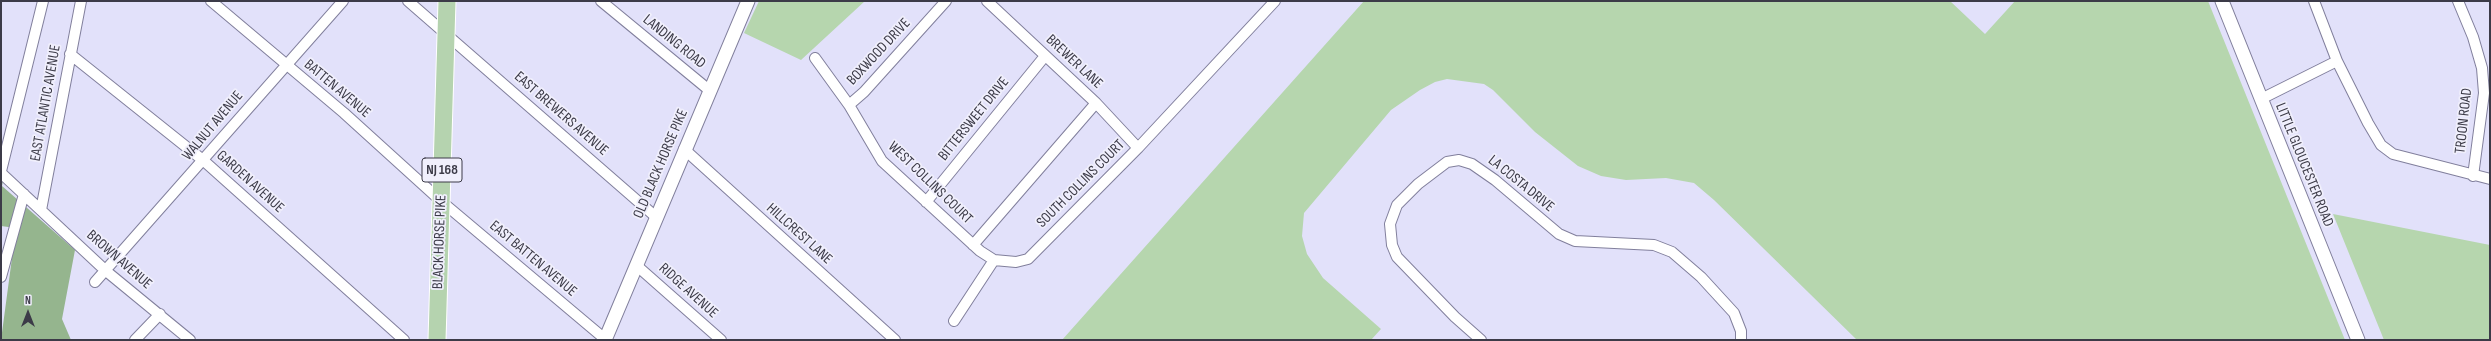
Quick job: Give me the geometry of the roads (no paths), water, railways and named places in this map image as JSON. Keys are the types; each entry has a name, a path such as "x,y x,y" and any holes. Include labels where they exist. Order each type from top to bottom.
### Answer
{"main road":[{"name":"BLACK HORSE PIKE","path":"437,340 447,1"}],"street":[{"path":"1,172 43,1"},
{"name":"EAST ATLANTIC AVENUE","path":"41,210 81,1"},
{"name":"BATTEN AVENUE","path":"211,1 285,65 344,113 441,201"},
{"name":"WALNUT AVENUE","path":"95,282 204,161 285,65 343,1"},
{"name":"EAST BREWERS AVENUE","path":"408,1 447,33 656,217"},
{"name":"LANDING ROAD","path":"601,1 709,90"},
{"name":"OLD BLACK HORSE PIKE","path":"605,340 684,149 748,1"},
{"name":"BOXWOOD DRIVE","path":"849,105 864,92 946,1"},
{"name":"SOUTH COLLINS COURT","path":"994,260 1016,262 1028,259 1138,148 1275,1"},
{"name":"LITTLE GLOUCESTER ROAD","path":"2222,1 2358,340"},
{"path":"2314,1 2337,61 2381,145 2392,154 2473,176 2490,179"},
{"name":"TROON ROAD","path":"2458,1 2473,37 2482,68 2484,93 2473,176"},
{"name":"BREWER LANE","path":"992,3 1045,56 1096,103 1138,148"},
{"name":"GARDEN AVENUE","path":"70,54 204,161 404,340"},
{"name":"BITTERSWEET DRIVE","path":"926,202 1045,56"},
{"name":"WEST COLLINS COURT","path":"815,58 849,105 882,161 973,245 994,260"},
{"path":"2261,99 2337,61"},
{"path":"973,245 1096,103"},
{"name":"HILLCREST LANE","path":"684,149 895,340"},
{"name":"LA COSTA DRIVE","path":"1481,340 1455,317 1397,257 1392,245 1390,224 1397,205 1418,184 1447,162 1460,160 1472,164 1495,180 1559,234 1575,241 1654,245 1672,252 1701,277 1734,313 1741,331 1741,340"},
{"name":"BROWN AVENUE","path":"1,172 106,271 190,340"},
{"path":"1,277 28,197"},
{"name":"EAST BATTEN AVENUE","path":"441,201 605,340"},
{"path":"954,321 994,260"},
{"name":"RIDGE AVENUE","path":"636,265 720,340"},
{"path":"136,340 160,314"}]}
